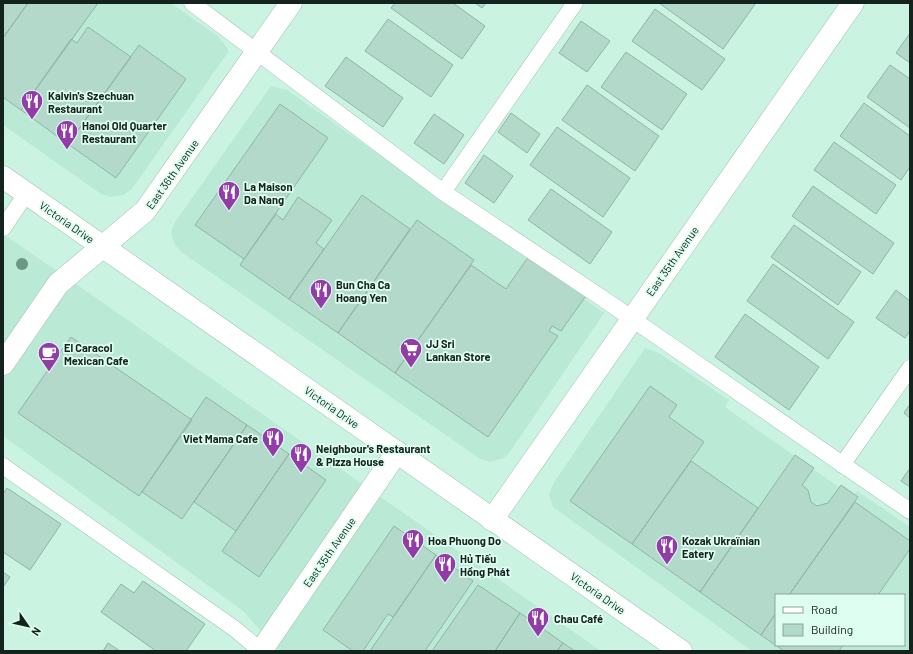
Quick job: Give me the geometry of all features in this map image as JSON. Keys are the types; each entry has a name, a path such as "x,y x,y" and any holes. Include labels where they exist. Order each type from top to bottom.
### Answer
{"street":[{"name":"East 36th Avenue","path":"3,364 58,284 145,211 291,3"},
{"name":"East 35th Avenue","path":"492,520 853,3"},
{"name":"Victoria Drive","path":"3,177 492,520 682,651"},
{"name":"East 35th Avenue","path":"261,651 397,452"}],"lane":[{"path":"192,3 443,192 910,511"},
{"path":"443,192 575,3"},
{"path":"3,228 26,194"},
{"path":"842,465 910,368"},
{"path":"3,466 236,629 261,651"}],"shaded area":[{"path":"3,3 171,3 219,37 229,51 132,189 123,195 110,197 101,194 3,125"},
{"path":"271,86 287,90 604,313 510,452 504,458 490,462 479,458 181,252 174,243 171,232 175,222"},
{"path":"3,234 601,651 279,651 243,611 3,436"},
{"path":"645,348 659,353 729,400 725,407 853,497 857,491 910,527 910,651 752,651 553,507 549,495 553,484"}],"building":[{"path":"3,3 28,3 3,38"},
{"path":"28,3 98,3 21,110 3,97 3,38"},
{"path":"395,3 453,3 485,26 462,59 391,8"},
{"path":"475,3 486,3 482,8"},
{"path":"659,3 756,3 723,49"},
{"path":"655,9 725,59 702,90 632,41"},
{"path":"388,19 453,65 431,97 365,51"},
{"path":"581,21 610,41 587,72 559,53"},
{"path":"88,27 131,57 68,144 21,110 71,39 77,43"},
{"path":"910,33 910,63 896,53"},
{"path":"139,45 186,79 116,178 68,144"},
{"path":"626,52 687,94 662,130 601,87"},
{"path":"346,57 403,98 383,127 325,86"},
{"path":"890,65 910,79 910,128 867,97"},
{"path":"587,85 659,136 635,171 562,120"},
{"path":"864,103 910,136 910,167 901,180 840,136"},
{"path":"280,104 328,138 244,259 195,225"},
{"path":"511,113 540,134 527,153 498,132"},
{"path":"434,114 464,135 444,164 414,143"},
{"path":"557,127 630,178 603,217 530,165"},
{"path":"834,142 896,185 876,214 814,170"},
{"path":"484,155 513,176 494,203 465,183"},
{"path":"813,186 894,243 873,274 792,216"},
{"path":"551,189 612,232 590,264 528,220"},
{"path":"362,195 410,229 338,333 289,299"},
{"path":"298,197 332,220 316,243 324,249 289,299 240,265 276,214 283,220"},
{"path":"417,220 474,260 395,373 338,333"},
{"path":"794,225 861,272 838,305 771,257"},
{"path":"529,256 586,296 561,331 552,326 549,331 558,336 488,437 395,373 471,265 506,289"},
{"path":"773,264 854,322 828,359 747,301"},
{"path":"896,290 910,301 910,331 905,338 876,318"},
{"path":"745,314 819,367 789,410 715,357"},
{"path":"71,337 192,420 139,496 18,413"},
{"path":"650,386 677,405 669,417 704,442 632,544 570,501"},
{"path":"206,397 247,425 182,519 142,492"},
{"path":"910,404 910,418 904,413"},
{"path":"247,425 289,454 236,531 194,502"},
{"path":"289,454 326,480 259,577 222,551"},
{"path":"795,455 814,468 802,485 808,490 811,502 817,506 828,503 841,485 858,497 790,594 775,594 775,614 761,635 700,592"},
{"path":"691,461 758,508 700,592 632,544"},
{"path":"910,468 910,487 901,481"},
{"path":"7,488 61,524 30,570 3,552 3,494"},
{"path":"855,502 910,541 910,549 879,594 790,594"},
{"path":"394,526 436,555 393,617 388,614 363,651 353,651 323,630"},
{"path":"436,555 473,581 425,651 370,651"},
{"path":"3,572 10,577 3,587"},
{"path":"143,581 205,624 186,651 156,651 101,612 121,584 134,593"},
{"path":"478,585 520,613 495,651 432,651"},
{"path":"520,613 563,643 557,651 495,651"},
{"path":"775,614 775,645 761,635"},
{"path":"108,643 120,651 103,651"},
{"path":"563,643 575,651 557,651"},
{"path":"777,646 842,646 839,651 784,651"}],"place":[{"name":"Kalvin's Szechuan Restaurant","path":"32,120"},
{"name":"Hanoi Old Quarter Restaurant","path":"67,150"},
{"name":"La Maison Da Nang","path":"229,212"},
{"name":"Bun Cha Ca Hoang Yen","path":"321,310"},
{"name":"JJ Sri Lankan Store","path":"411,368"},
{"name":"El Caracol Mexican Cafe","path":"49,372"},
{"name":"Viet Mama Cafe","path":"273,458"},
{"name":"Neighbour's Restaurant & Pizza House","path":"301,474"},
{"name":"Hoa Phuong Do","path":"413,560"},
{"name":"Kozak Ukraїnian Eatery","path":"667,566"},
{"name":"Hủ Tiếu Hồng Phát","path":"445,584"},
{"name":"Chau Café","path":"538,638"}]}
